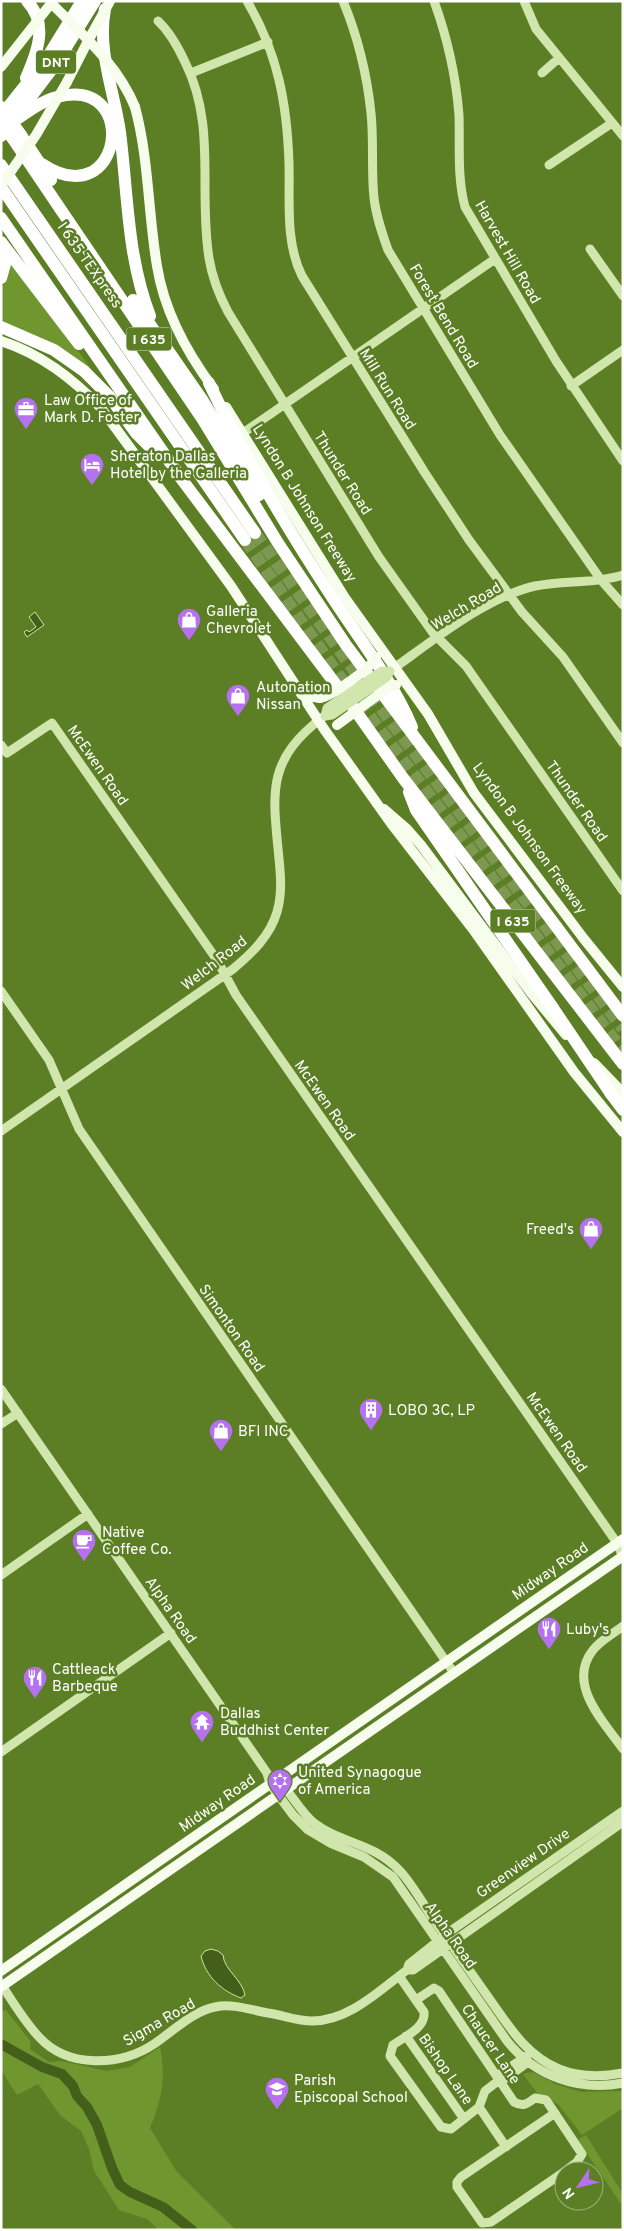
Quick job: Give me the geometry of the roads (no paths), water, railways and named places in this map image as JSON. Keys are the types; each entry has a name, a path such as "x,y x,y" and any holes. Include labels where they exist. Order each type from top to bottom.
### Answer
{"highway":[{"path":"19,94 36,53 40,34 36,14 27,1"},
{"name":"DNT","path":"1,116 47,58 82,1"},
{"name":"DNT","path":"8,122 55,65 95,1"},
{"path":"106,1 102,23 103,40 119,130 131,244 139,285 156,332"},
{"path":"1,106 12,137 40,162 55,171 70,175 84,174 98,166 109,154 113,140 113,131 107,114 94,100 77,95 68,95 48,100 8,122"},
{"name":"I 635","path":"8,122 12,137 203,420 278,543 352,652 623,1016"},
{"path":"40,162 230,444 271,514 278,543"},
{"name":"I 635 TEXpress","path":"1,164 250,536 1,186"},
{"name":"I 635","path":"1,218 183,481 355,710 403,778 623,1064"},
{"path":"2,243 86,354 108,372"},
{"path":"1,278 5,264 2,243"},
{"path":"1,327 37,341 62,355 84,371 109,396 136,433 183,481"},
{"path":"209,383 226,420 299,547 369,651 404,709 421,747"},
{"path":"403,778 416,810 553,1008 617,1094 623,1110"},
{"path":"610,1000 623,1008"}],"main road":[{"path":"1,186 36,135 69,79 110,1"},
{"path":"1,67 51,2"},
{"name":"Lyndon B Johnson Freeway","path":"51,2 116,72 135,107 144,153 157,266 162,288 177,329 345,598 378,645 392,669 418,700 474,793 584,940 623,988"},
{"path":"1,342 26,351 59,370 84,390 100,408 231,586 293,681 322,718 338,748 474,932 574,1072 623,1132"},
{"path":"293,681 308,694 320,698 329,695 370,666 376,657 378,645"},
{"path":"338,748 334,735 337,725 389,687 396,685 409,690 418,700"},
{"path":"380,806 402,823 421,845 546,1013 617,1094"},
{"name":"Midway Road","path":"1,1971 621,1543"},
{"name":"Midway Road","path":"2,1986 159,1880 623,1557"},
{"path":"150,1868 159,1880"}],"street":[{"name":"Mill Run Road","path":"248,1 268,42 279,76 284,99 288,145 290,230 294,256 313,296 425,473 509,595 563,657 623,743"},
{"name":"Forest Bend Road","path":"343,1 358,45 366,80 371,114 374,198 380,226 391,256 505,443 601,580 623,605"},
{"name":"Harvest Hill Road","path":"434,1 447,44 456,91 462,196 470,219 571,386 623,461"},
{"path":"524,1 536,29 623,136"},
{"name":"Thunder Road","path":"158,20 172,38 191,73 202,107 207,240 214,278 228,312 378,557 438,638 466,666 623,891"},
{"path":"191,73 268,42"},
{"path":"542,73 559,58"},
{"path":"549,164 558,160 612,123"},
{"path":"590,249 623,296"},
{"path":"243,433 495,258"},
{"path":"571,386 623,350"},
{"name":"Welch Road","path":"1,1131 226,975 256,949 266,936 277,914 282,880 274,802 275,785 284,758 294,743 322,718 332,715 387,677 392,669 482,609 509,595 535,586 601,580 623,575"},
{"name":"McEwen Road","path":"1,745 7,753 52,723 226,975 236,995 621,1543 623,1557"},
{"name":"Simonton Road","path":"1,992 49,1060 78,1129 454,1673"},
{"name":"Alpha Road","path":"1,1389 282,1793 293,1815 308,1830 330,1843 364,1857 396,1874 444,1942 521,2042 537,2057 560,2070 597,2076 623,2073"},
{"path":"1,1424 18,1413"},
{"path":"1,1575 88,1514"},
{"path":"623,1626 593,1650 588,1658 584,1682 592,1704 623,1749"},
{"path":"1,1752 171,1633"},
{"name":"Greenview Drive","path":"444,1942 547,1875 623,1811"},
{"name":"Greenview Drive","path":"444,1942 514,1886 542,1867 623,1822"},
{"path":"542,1867 547,1875"},
{"path":"514,1886 520,1894"},
{"name":"Alpha Road","path":"444,1942 507,2041 525,2060 546,2073 567,2082 596,2086 623,2084"},
{"name":"Sigma Road","path":"2,1986 40,2038 62,2053 81,2059 99,2061 118,2059 138,2053 200,2012 215,2007 230,2006 312,2021 338,2016 355,2008 407,1970 409,1964 444,1942"},
{"path":"399,1976 424,2012 425,2019 420,2026 393,2045 390,2056 441,2127 451,2128 479,2107 484,2091 498,2081 505,2079 528,2056 551,2068 560,2070"},
{"name":"Chaucer Lane","path":"416,2000 434,1988 439,1991 492,2068 498,2081 514,2102 519,2105 525,2105 535,2098 546,2100 582,2154 578,2161"},
{"name":"Bishop Lane","path":"406,2036 464,2119"},
{"path":"596,2086 597,2076"},
{"path":"479,2107 506,2146"},
{"path":"554,2178 491,2222 482,2223 459,2191 457,2182 506,2146 555,2114"}],"waterway":[{"path":"1,2044 42,2067 62,2074 73,2086 77,2096 87,2107 97,2125 120,2185 130,2192 163,2207 192,2230"}],"tunnel":[{"path":"255,533 390,721 623,1029"},
{"path":"245,540 338,674 623,1051"}],"place":[{"name":"Law Office of Mark D. Foster","path":"26,430"},
{"name":"Sheraton Dallas Hotel by the Galleria","path":"92,486"},
{"name":"Galleria Chevrolet","path":"189,641"},
{"name":"Autonation Nissan","path":"238,717"},
{"name":"Freed's","path":"591,1250"},
{"name":"LOBO 3C, LP","path":"371,1431"},
{"name":"BFI INC","path":"221,1452"},
{"name":"Native Coffee Co.","path":"84,1562"},
{"name":"Luby's","path":"549,1650"},
{"name":"Cattleack Barbeque","path":"35,1699"},
{"name":"Dallas Buddhist Center","path":"202,1743"},
{"name":"United Synagogue of America","path":"280,1802"},
{"name":"Parish Episcopal School","path":"277,2110"}]}
